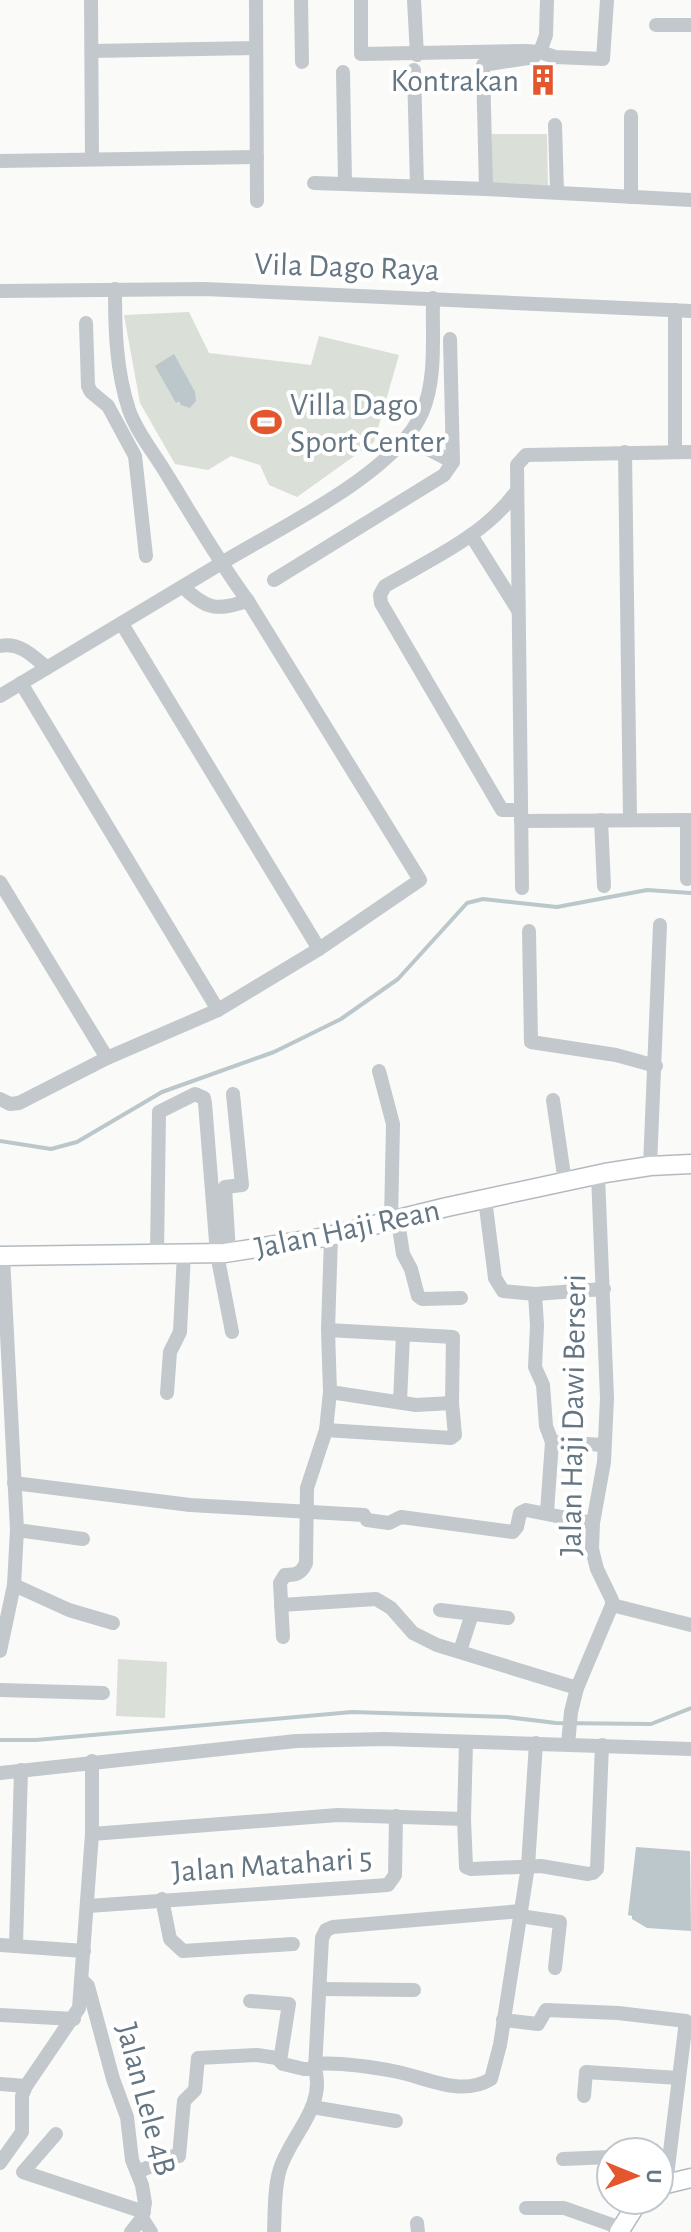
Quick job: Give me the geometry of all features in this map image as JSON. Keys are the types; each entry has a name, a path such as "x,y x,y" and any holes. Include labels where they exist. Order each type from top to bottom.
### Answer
{"street":[{"path":"91,0 92,159"},
{"path":"256,0 257,201"},
{"path":"301,0 302,62"},
{"path":"361,0 361,54 415,62 540,52 555,57 603,59 607,0"},
{"path":"414,0 417,186"},
{"path":"486,189 483,65 527,59 540,52 546,39 547,0"},
{"path":"656,25 691,25"},
{"path":"92,51 256,48"},
{"path":"343,72 345,183"},
{"path":"631,116 631,197"},
{"path":"555,125 557,192"},
{"path":"0,161 257,157"},
{"path":"314,183 691,200"},
{"path":"0,1099 10,1104 19,1103 107,1058 218,1010 319,949 420,880 248,601 150,451 130,412 120,375 115,289"},
{"name":"Vila Dago Raya","path":"0,291 291,291 691,311"},
{"path":"0,696 373,471 407,438 427,400 433,298"},
{"path":"675,310 675,451"},
{"path":"86,323 88,386 108,406 135,456 146,556"},
{"path":"274,580 444,475 453,462 450,339"},
{"path":"407,438 453,462"},
{"path":"135,456 150,451"},
{"path":"625,452 630,818"},
{"path":"522,888 517,465 526,455 691,452"},
{"path":"516,491 506,506 471,535 385,586 380,595 381,603 502,810 521,816 689,820 687,879"},
{"path":"471,535 520,613"},
{"path":"183,587 204,605 216,608 248,601"},
{"path":"122,624 319,949"},
{"path":"0,646 26,650 47,668"},
{"path":"21,683 218,1010"},
{"path":"601,820 604,886"},
{"path":"0,882 107,1058"},
{"path":"650,1166 660,925"},
{"path":"529,931 531,1042 616,1055 656,1066"},
{"path":"379,1071 393,1124 391,1220 399,1228 403,1254 411,1269 418,1296 422,1299 461,1298"},
{"path":"157,1254 159,1112 195,1094 204,1098 205,1103 232,1332"},
{"path":"223,1253 225,1187 242,1185 233,1094"},
{"path":"553,1100 565,1182"},
{"name":"Jalan Haji Rean","path":"1,1256 223,1253 331,1236 598,1175 650,1166 691,1164"},
{"name":"Jalan Haji Dawi Berseri","path":"598,1175 607,1369 604,1462 593,1523 592,1549 612,1605"},
{"path":"485,1199 497,1284 503,1291 535,1294 604,1289"},
{"path":"283,1637 280,1583 285,1575 303,1571 306,1563 307,1488 326,1430 330,1392 331,1236"},
{"path":"167,1393 170,1352 180,1332 184,1253"},
{"path":"0,1651 3,1618 14,1585 17,1530 5,1404 1,1256"},
{"path":"535,1294 535,1367 543,1385 546,1426 552,1442 547,1512"},
{"path":"326,1430 454,1438 453,1337 328,1330"},
{"path":"400,1402 403,1335"},
{"path":"330,1392 416,1405 452,1403"},
{"path":"552,1442 604,1445"},
{"path":"14,1483 190,1505 364,1515 367,1520 389,1523 401,1517 513,1532 522,1511 547,1512 593,1523"},
{"path":"17,1530 83,1539"},
{"path":"14,1585 69,1610 113,1623"},
{"path":"281,1605 376,1599 391,1608 413,1633 437,1645 577,1688"},
{"path":"569,1737 577,1688 612,1605 691,1625"},
{"path":"440,1610 508,1618"},
{"path":"460,1651 472,1614"},
{"path":"0,1690 103,1693"},
{"path":"0,1773 296,1741 384,1739 536,1743 569,1737 602,1745 691,1749"},
{"path":"466,1742 466,1867 528,1866 588,1874 597,1869 602,1745"},
{"path":"137,2172 154,2165 154,2158 179,2156 184,2101 195,2090 198,2058 257,2055 283,2064 399,2072 462,2087 491,2079 500,2045 528,1866 536,1743"},
{"path":"3,2156 22,2132 22,2096 26,2086 79,2008 92,1834 92,1761"},
{"path":"16,1946 21,1770"},
{"path":"92,1834 338,1815 464,1819"},
{"name":"Jalan Matahari 5","path":"88,1906 388,1885 395,1875 396,1816"},
{"path":"162,1899 170,1939 183,1951 293,1944"},
{"path":"274,2232 278,2173 312,2107 318,2078 315,2066 322,1938 326,1930 333,1927 521,1914 560,1922 555,1968"},
{"path":"0,1945 84,1951"},
{"name":"Jalan Lele 4B","path":"82,1980 88,1986 113,2079 124,2105 129,2147 142,2185 143,2215 131,2232"},
{"path":"321,1989 414,1990"},
{"path":"250,2001 289,2004 280,2061"},
{"path":"503,2020 538,2024 546,2010 618,2013 686,2021 668,2136"},
{"path":"0,2015 74,2019"},
{"path":"584,2096 586,2072 679,2078"},
{"path":"0,2084 26,2086"},
{"path":"312,2107 396,2121"},
{"path":"56,2134 23,2172 143,2215 151,2232"},
{"path":"563,2159 595,2158"},
{"path":"526,2208 564,2208 620,2230"}],"shaded area":[{"path":"492,134 547,134 548,188 491,185"},
{"name":"Villa Dago Sport Center","path":"189,312 209,353 311,365 319,336 399,355 374,442 297,497 269,485 260,465 231,456 208,470 175,464 140,403 124,315"},
{"path":"174,354 195,392 196,401 190,408 179,401 176,403 155,366"},
{"path":"118,1659 167,1662 165,1718 116,1716"},
{"path":"636,1847 690,1851 691,1931 647,1928 628,1915"}],"waterway":[{"path":"0,1141 51,1149 77,1142 162,1092 274,1052 341,1019 398,979 467,903 483,899 557,907 647,890 691,893"},
{"path":"0,1740 36,1740 352,1712 507,1717 556,1723 651,1724 691,1708"}],"place":[{"name":"Kontrakan","path":"543,80"},
{"name":"Villa Dago Sport Center","path":"266,422"}]}
